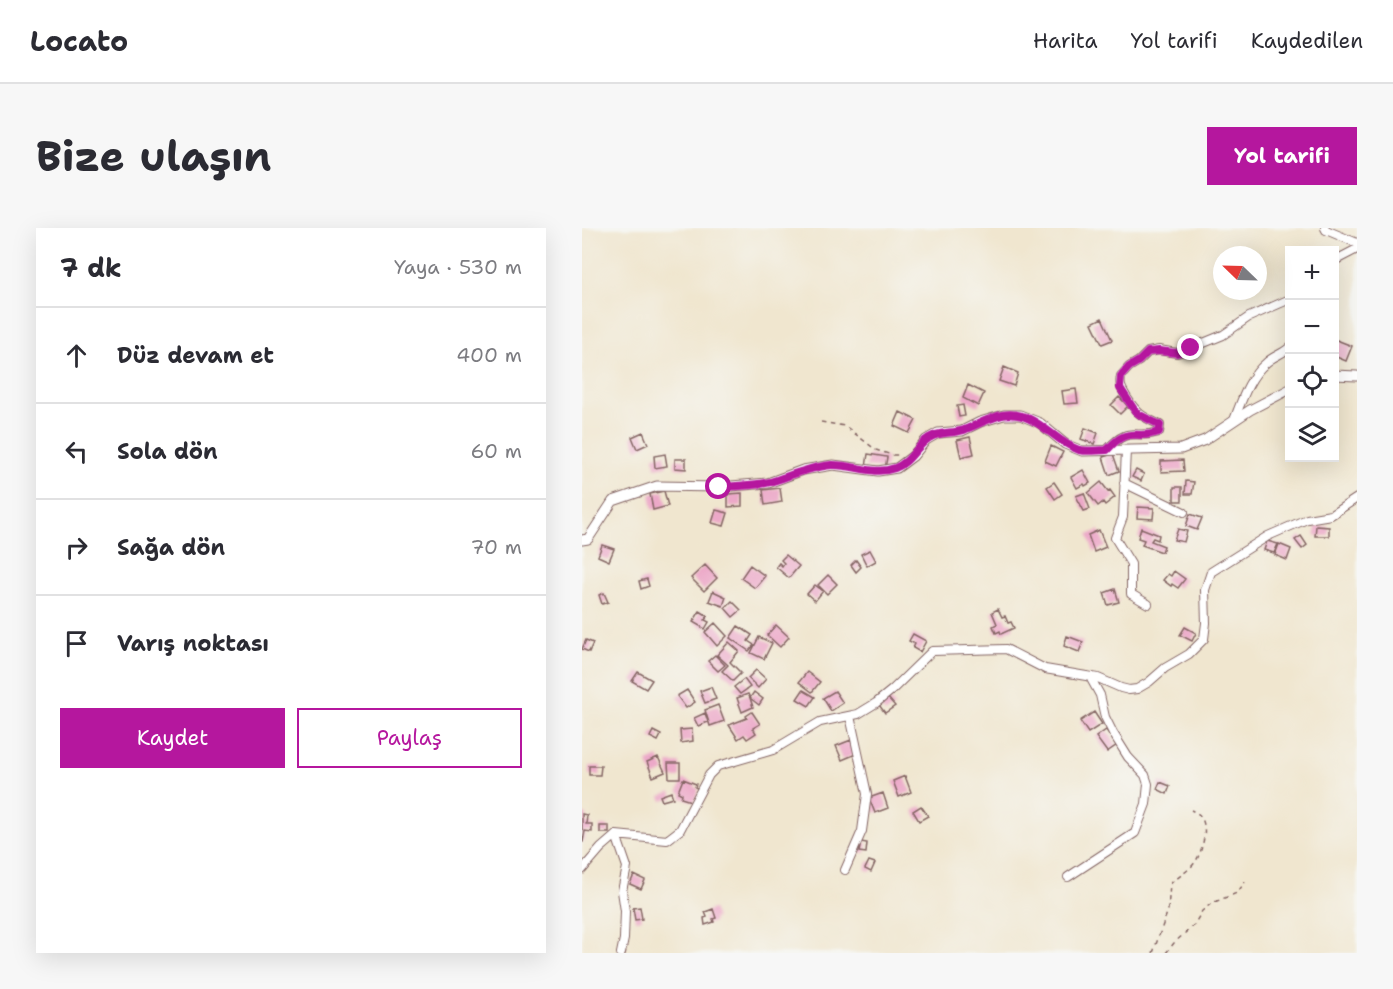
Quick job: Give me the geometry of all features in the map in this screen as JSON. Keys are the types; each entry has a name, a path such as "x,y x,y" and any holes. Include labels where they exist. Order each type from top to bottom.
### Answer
{"street":[{"path":"1325,228 1357,243"},
{"path":"1339,259 1357,249"},
{"path":"1107,450 1124,435 1159,432 1160,425 1135,411 1120,388 1121,376 1129,367 1148,352 1177,353 1223,335 1249,317 1288,300"},
{"path":"1234,420 1255,374 1268,360 1285,352"},
{"path":"1339,375 1357,376"},
{"path":"582,540 588,538 613,501 657,486 719,487 768,483 803,470 833,465 878,471 897,468 913,456 926,440 938,433 962,431 980,422 1004,415 1020,415 1040,423 1065,444 1082,451 1181,449 1205,440 1234,420 1285,392"},
{"path":"1126,450 1123,517 1114,538 1131,564 1131,594 1148,604"},
{"path":"1124,483 1184,512"},
{"path":"582,870 616,835 668,840 680,830 718,766 772,750 820,722 858,714 892,690 933,651 1006,649 1045,669 1098,678 1129,690 1137,689 1189,654 1204,639 1205,590 1210,572 1268,536 1307,519 1331,515 1357,498"},
{"path":"1068,877 1135,833 1146,804 1148,784 1145,775 1128,757 1113,733 1105,717 1100,695 1090,677"},
{"path":"845,870 862,831 867,794 850,716"},
{"path":"616,835 627,867 622,891 625,911 621,953"}],"path":[{"path":"822,422 845,426 876,450 892,455 913,456"},
{"path":"1153,953 1168,910 1170,884 1195,863 1201,851 1205,829 1203,820 1198,813 1191,810"},
{"path":"1166,953 1194,925 1202,911 1212,903 1237,893 1245,882"}],"building":[{"path":"1102,318 1112,340 1102,344 1092,323"},
{"path":"1339,341 1352,346 1346,361 1339,358"},
{"path":"1004,367 1018,373 1014,386 999,381"},
{"path":"968,385 984,393 978,406 963,398"},
{"path":"1076,389 1078,403 1064,404 1062,391"},
{"path":"1119,397 1128,406 1120,414 1111,405"},
{"path":"963,405 965,416 959,417 957,406"},
{"path":"900,412 916,420 909,433 894,426"},
{"path":"1085,428 1098,433 1094,444 1081,439"},
{"path":"643,432 648,444 637,449 632,437"},
{"path":"970,437 974,454 961,457 957,440"},
{"path":"1051,446 1063,452 1056,466 1045,461"},
{"path":"665,454 667,466 655,468 654,456"},
{"path":"868,454 887,457 885,469 866,467"},
{"path":"1113,454 1119,471 1109,475 1103,457"},
{"path":"675,459 686,459 686,469 675,468"},
{"path":"1183,460 1184,471 1161,472 1161,461"},
{"path":"1083,470 1090,483 1077,488 1071,477"},
{"path":"1136,470 1144,474 1141,481 1132,477"},
{"path":"1186,481 1194,482 1192,494 1185,494"},
{"path":"1054,482 1062,494 1055,499 1047,487"},
{"path":"1101,482 1115,497 1105,505 1103,502 1098,506 1088,493"},
{"path":"1174,487 1182,487 1182,501 1174,501"},
{"path":"780,488 782,502 765,505 763,490"},
{"path":"664,491 668,506 653,510 650,494"},
{"path":"742,493 742,506 728,507 728,494"},
{"path":"1084,493 1090,509 1084,511 1076,496"},
{"path":"1138,507 1154,508 1153,519 1137,518"},
{"path":"716,510 728,513 724,526 712,523"},
{"path":"1190,514 1202,518 1197,530 1186,526"},
{"path":"1316,526 1329,527 1329,536 1315,536"},
{"path":"1141,528 1159,535 1158,540 1153,538 1151,541 1164,546 1162,552 1142,545 1144,540 1138,538"},
{"path":"1178,529 1187,531 1184,542 1174,540"},
{"path":"1099,530 1106,547 1094,552 1088,535"},
{"path":"1301,536 1307,545 1302,549 1295,540"},
{"path":"1267,541 1278,544 1274,553 1264,550"},
{"path":"1279,544 1291,549 1287,560 1275,555"},
{"path":"602,545 614,549 609,561 598,556"},
{"path":"870,550 876,561 867,566 861,554"},
{"path":"786,555 799,566 789,578 776,567 779,563 782,566 784,563 781,560"},
{"path":"856,560 861,567 856,572 851,565"},
{"path":"705,565 717,578 704,591 691,578"},
{"path":"750,565 765,576 755,588 741,578"},
{"path":"1174,571 1185,579 1178,588 1163,580 1168,574 1171,576"},
{"path":"828,575 837,584 827,594 818,585"},
{"path":"647,579 649,586 641,589 639,581"},
{"path":"815,585 823,591 815,601 807,594"},
{"path":"1115,589 1119,602 1108,605 1104,593"},
{"path":"713,591 726,597 723,606 709,601"},
{"path":"604,593 608,602 602,604 599,595"},
{"path":"732,601 741,610 733,617 725,608"},
{"path":"998,609 1002,617 1005,616 1014,628 1001,634 1000,631 996,633 993,626 997,624 992,612"},
{"path":"700,611 708,616 705,620 709,622 705,629 693,622"},
{"path":"715,623 727,636 717,646 705,632"},
{"path":"776,625 789,637 780,647 767,635"},
{"path":"738,626 752,635 748,641 754,645 749,651 730,638"},
{"path":"1185,627 1196,633 1192,641 1180,635"},
{"path":"913,634 926,641 920,652 913,648 915,644 909,641"},
{"path":"1067,636 1083,642 1079,652 1064,646"},
{"path":"759,637 772,643 764,659 751,653"},
{"path":"586,640 593,643 589,652 582,649"},
{"path":"729,642 739,651 730,662 741,673 733,681 722,671 728,665 717,655"},
{"path":"715,655 725,665 718,671 708,661"},
{"path":"756,670 766,679 758,688 748,678"},
{"path":"638,672 652,680 646,689 632,681"},
{"path":"807,672 820,682 812,692 799,682"},
{"path":"744,679 750,687 740,694 734,687"},
{"path":"711,687 716,699 705,703 700,691"},
{"path":"687,690 695,702 686,708 677,696"},
{"path":"803,690 815,697 809,706 797,699"},
{"path":"835,691 843,703 831,711 823,698"},
{"path":"754,692 763,699 759,705 750,698"},
{"path":"748,694 753,707 742,712 737,698"},
{"path":"888,698 895,706 885,713 879,705"},
{"path":"718,705 724,721 710,726 705,710"},
{"path":"752,712 760,724 753,728 756,733 747,739 744,735 738,739 729,725 747,718 746,716"},
{"path":"1094,712 1102,724 1088,733 1080,721"},
{"path":"705,713 708,722 698,726 694,718"},
{"path":"692,729 693,741 681,743 680,730"},
{"path":"1106,730 1117,745 1107,752 1096,737"},
{"path":"653,731 661,735 658,741 650,737"},
{"path":"851,740 856,754 842,760 836,746"},
{"path":"658,757 665,772 653,777 647,762"},
{"path":"668,763 680,763 680,778 669,778"},
{"path":"589,766 601,766 600,775 589,775"},
{"path":"905,776 911,792 899,797 893,781"},
{"path":"683,779 696,784 695,787 699,789 694,802 681,798 682,794 678,792"},
{"path":"1160,782 1170,786 1167,794 1157,789"},
{"path":"671,792 673,798 662,801 660,796"},
{"path":"883,793 888,808 875,813 869,798"},
{"path":"921,806 928,816 919,821 913,811"},
{"path":"582,814 587,815 586,824 592,824 592,832 585,831 583,842 582,842"},
{"path":"600,826 609,826 609,833 600,833"},
{"path":"861,842 867,843 866,853 859,852"},
{"path":"869,861 875,863 871,872 865,869"},
{"path":"634,875 645,880 641,889 630,884"},
{"path":"640,907 642,919 635,920 633,908"},
{"path":"713,909 716,918 713,919 714,922 705,925 704,918 707,917 705,912"}],"route":[{"path":"719,487 768,483 803,470 833,465 878,471 897,468 913,456 926,440 938,433 962,431 980,422 1004,415 1020,415 1040,423 1065,444 1082,451 1107,450 1124,435 1159,432 1160,425 1135,411 1120,388 1121,376 1148,352 1177,353 1191,348"}]}
